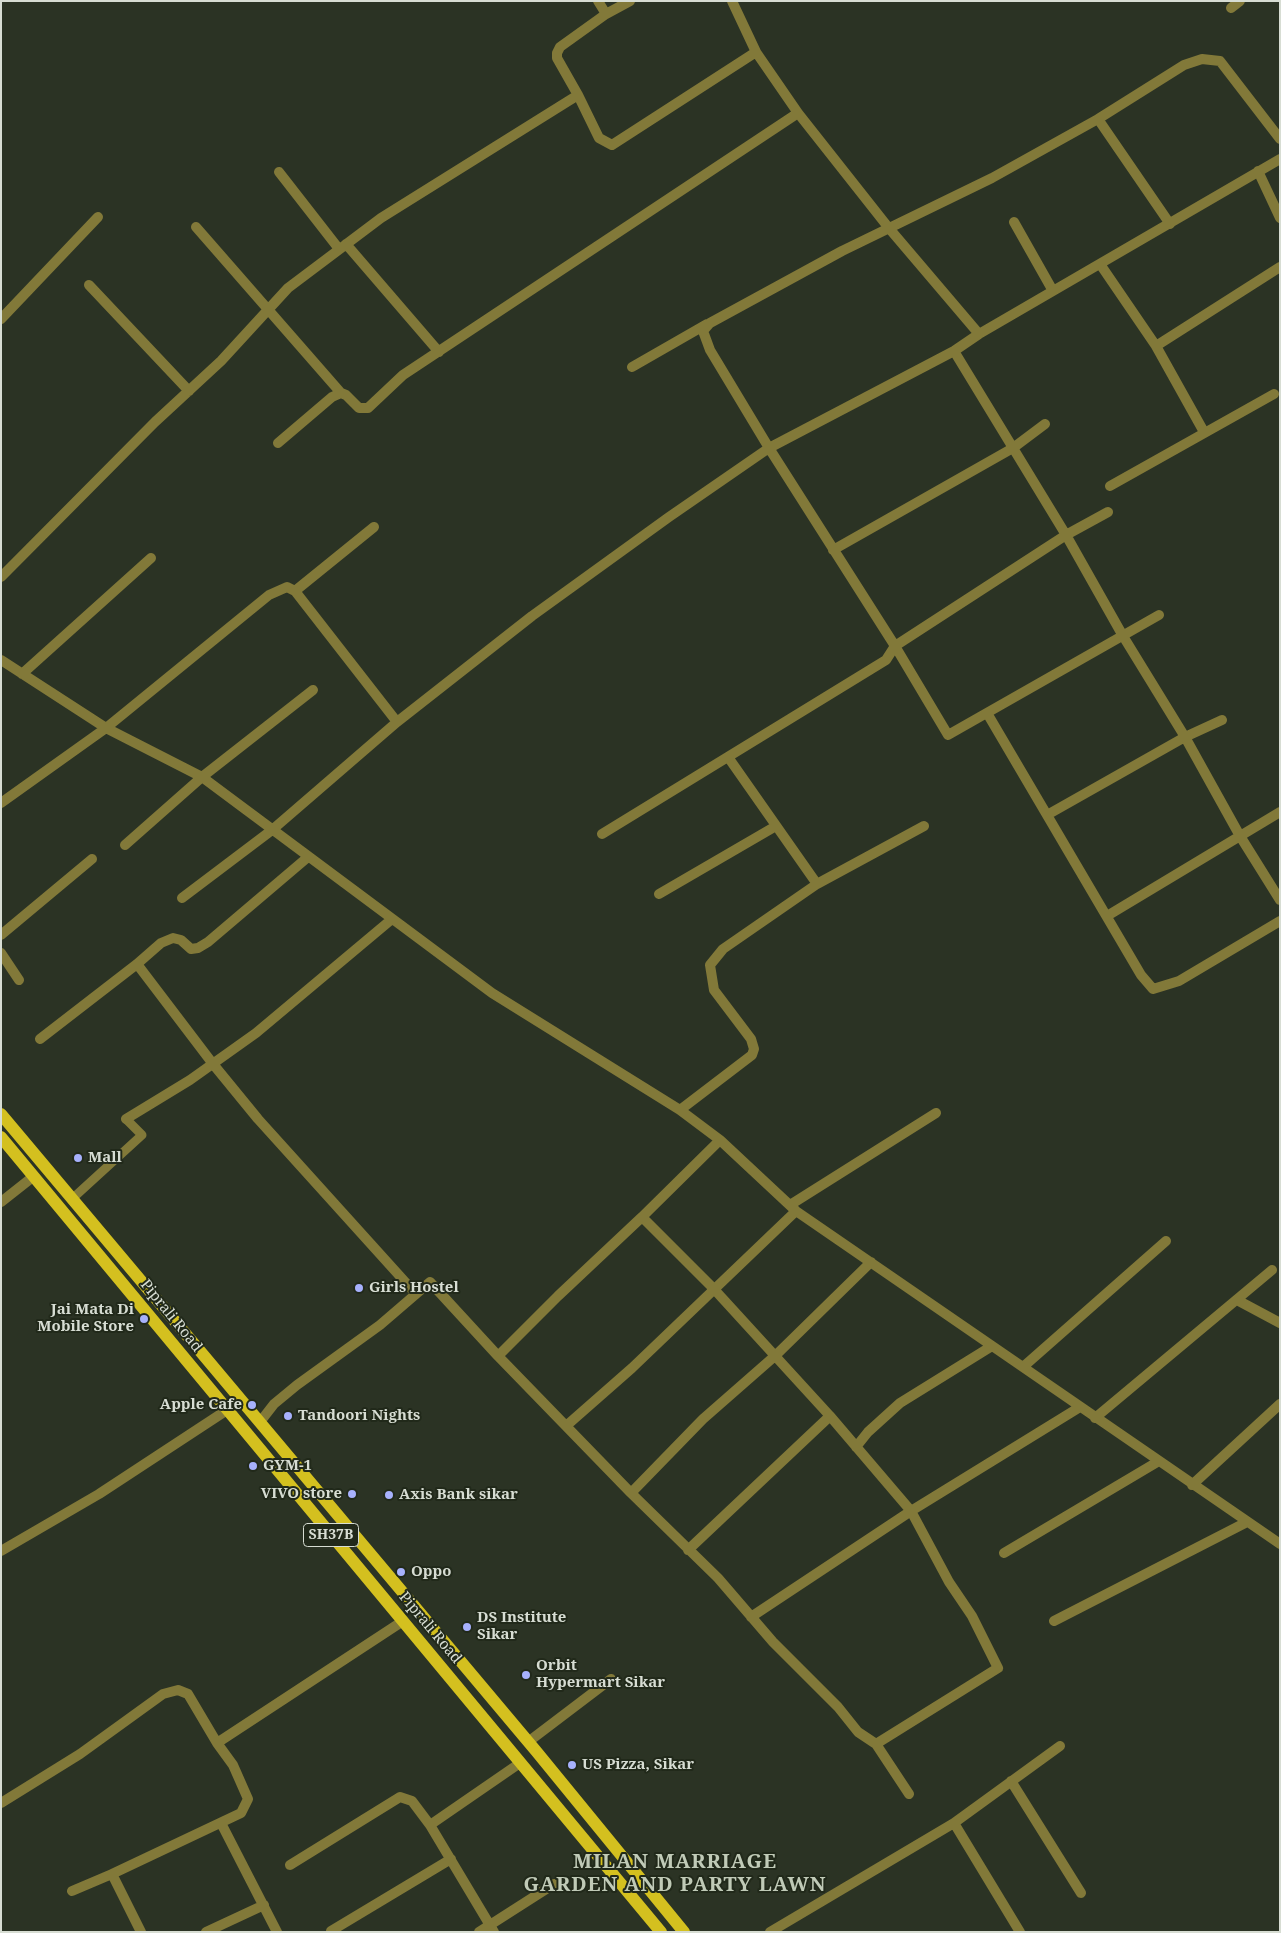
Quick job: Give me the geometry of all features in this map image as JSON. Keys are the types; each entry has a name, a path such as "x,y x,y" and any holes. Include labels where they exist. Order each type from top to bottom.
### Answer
{"main road":[{"path":"1,1114 528,1742 684,1932"},
{"name":"Piprali Road","path":"1,1137 661,1932"}],"street":[{"path":"598,1 606,14"},
{"path":"630,1 606,14 560,47 557,52 561,65 599,138 612,145 756,52"},
{"path":"732,1 756,52 798,114 888,228 979,334"},
{"path":"632,367 710,322 888,228 992,178 1098,119 1184,65 1202,59 1220,61 1280,139"},
{"path":"1,577 154,422 221,361 288,288 381,218 578,95"},
{"path":"196,228 341,393 346,395 360,408 368,408 403,376 798,114"},
{"path":"1098,119 1170,224"},
{"path":"182,898 272,830 397,722 532,616 769,448 954,351 979,334 1280,158"},
{"path":"1258,171 1280,218"},
{"path":"279,172 343,247 439,352"},
{"path":"1,319 98,217"},
{"path":"1014,222 1053,291"},
{"path":"1100,264 1156,346 1204,432"},
{"path":"1156,346 1280,267"},
{"path":"89,285 188,391"},
{"path":"710,322 704,331 710,350 769,448 895,646 948,735 1159,615"},
{"path":"954,351 1066,535 1123,636 1185,737 1240,836 1280,900"},
{"path":"278,443 332,397 341,393"},
{"path":"1110,486 1274,394"},
{"path":"833,550 1013,448 1045,424"},
{"path":"602,834 886,660 895,646 1066,535 1108,512"},
{"path":"295,591 374,526"},
{"path":"22,674 151,558"},
{"path":"1,803 106,728 269,595 287,587 295,591 397,722"},
{"path":"2,662 106,728 202,777 492,993 680,1110 720,1140 793,1208 1280,1544"},
{"path":"125,845 202,777 313,690"},
{"path":"988,713 1141,975 1153,989 1179,981 1280,921"},
{"path":"1047,815 1185,737 1222,720"},
{"path":"728,757 817,884"},
{"path":"1107,916 1280,812"},
{"path":"658,894 776,826"},
{"path":"680,1110 752,1056 754,1049 751,1039 714,990 710,965 723,948 817,884 924,826"},
{"path":"40,1039 137,964 161,943 173,938 181,940 191,949 198,948 208,942 308,857"},
{"path":"1,935 92,859"},
{"path":"126,1119 190,1080 256,1033 392,919"},
{"path":"1,953 19,980"},
{"path":"137,964 213,1064 258,1118 416,1294"},
{"path":"566,1426 632,1368 793,1208 936,1114"},
{"path":"498,1356 720,1140"},
{"path":"1,1202 34,1176"},
{"path":"642,1217 714,1288 776,1355 911,1511 949,1582 972,1616 998,1668 876,1744"},
{"path":"1023,1367 1166,1241"},
{"path":"631,1493 703,1419 776,1355 871,1262"},
{"path":"1095,1418 1272,1270"},
{"path":"260,1422 274,1404 297,1385 380,1325 430,1282 498,1356 631,1493 718,1578 773,1642 838,1707 858,1732 876,1744 909,1794"},
{"path":"1237,1300 1280,1323"},
{"path":"856,1448 868,1432 900,1403 992,1346"},
{"path":"1192,1485 1280,1404"},
{"path":"751,1617 911,1511 1080,1407"},
{"path":"1,1551 99,1494 226,1410"},
{"path":"688,1550 830,1416"},
{"path":"1004,1553 1158,1461"},
{"path":"1054,1621 1247,1522"},
{"path":"217,1743 403,1621"},
{"path":"528,1742 611,1679"},
{"path":"1,1803 80,1754 163,1694 178,1690 188,1694 217,1743 234,1765 248,1799 241,1813 72,1891"},
{"path":"770,1932 954,1823 1060,1746"},
{"path":"430,1825 520,1762"},
{"path":"1011,1781 1081,1893"},
{"path":"290,1865 400,1797 412,1802 430,1825 492,1928"},
{"path":"221,1823 277,1932"},
{"path":"954,1823 1020,1932"},
{"path":"331,1931 451,1859"},
{"path":"112,1874 141,1932"},
{"path":"479,1932 492,1928 554,1884"},
{"path":"206,1932 264,1905"}],"lane":[{"path":"73,1198 142,1135 126,1119"}],"place":[{"name":"Mall","path":"78,1158"},
{"name":"Girls Hostel","path":"359,1288"},
{"name":"Jai Mata Di Mobile Store","path":"144,1319"},
{"name":"Apple Cafe","path":"252,1405"},
{"name":"Tandoori Nights","path":"288,1416"},
{"name":"GYM-1","path":"253,1466"},
{"name":"VIVO store","path":"352,1494"},
{"name":"Axis Bank sikar","path":"389,1495"},
{"name":"Oppo","path":"401,1572"},
{"name":"DS Institute Sikar","path":"467,1627"},
{"name":"Orbit Hypermart Sikar","path":"526,1675"},
{"name":"US Pizza, Sikar","path":"572,1765"}],"district":[{"name":"MILAN MARRIAGE GARDEN AND PARTY LAWN","path":"675,1874"}]}
